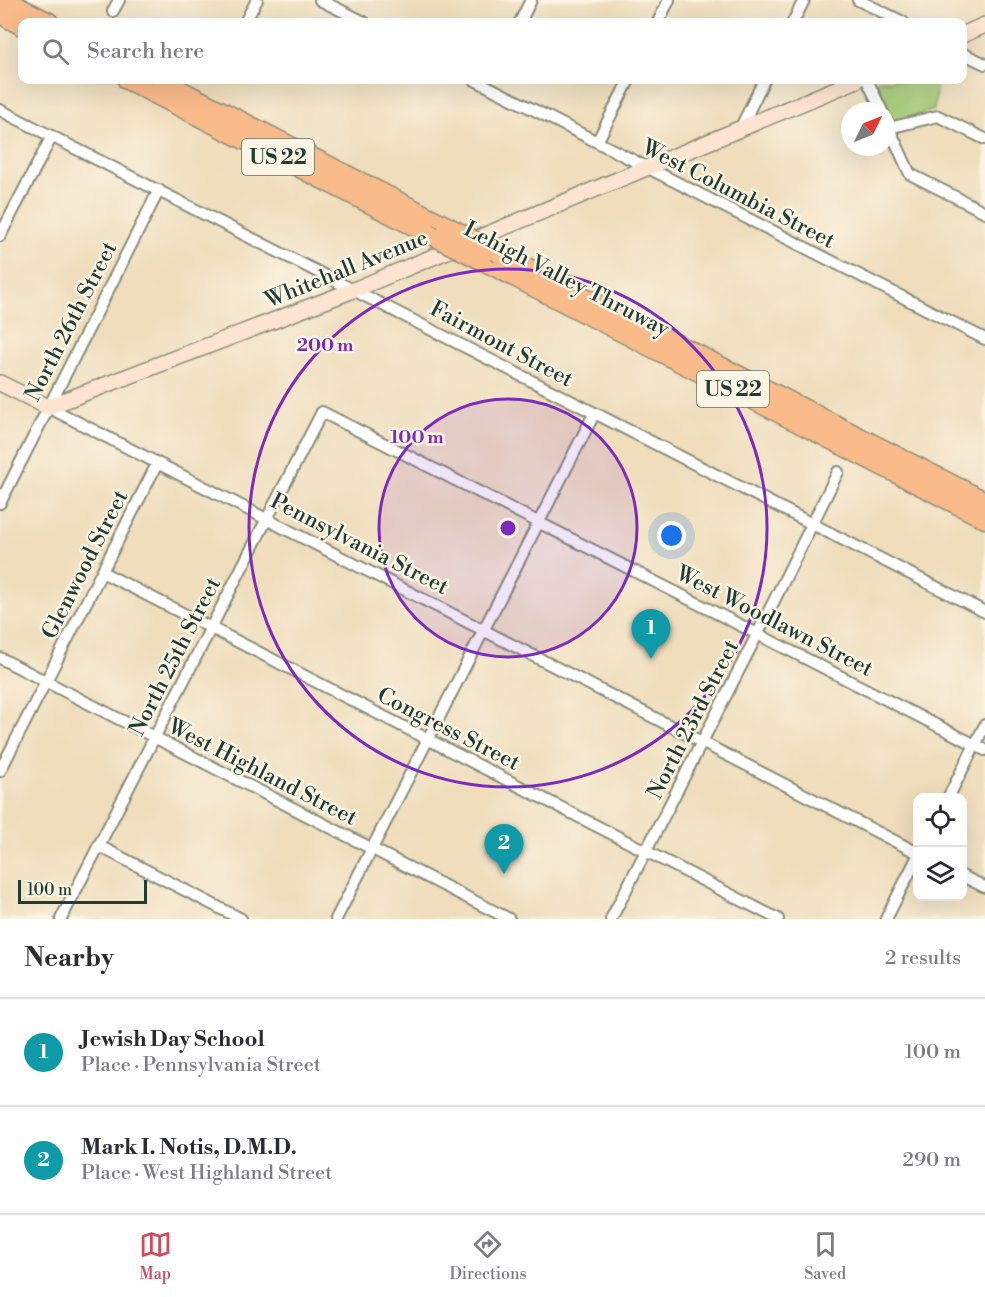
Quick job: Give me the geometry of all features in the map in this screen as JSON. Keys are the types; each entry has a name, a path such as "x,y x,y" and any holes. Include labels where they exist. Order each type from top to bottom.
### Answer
{"highway":[{"path":"5,0 41,18"},
{"path":"0,14 18,24"},
{"name":"Lehigh Valley Thruway","path":"135,84 985,519"},
{"name":"Lehigh Valley Thruway","path":"169,84 985,501"}],"street":[{"path":"113,11 119,0"},
{"path":"247,18 257,0"},
{"path":"320,0 356,18"},
{"path":"522,18 531,0"},
{"path":"659,18 669,0"},
{"path":"795,18 804,0"},
{"path":"858,0 895,18"},
{"path":"967,33 985,25"},
{"path":"967,55 985,64"},
{"name":"West Columbia Street","path":"492,84 647,168 985,339"},
{"path":"597,142 627,84"},
{"path":"740,129 762,84"},
{"name":"Whitehall Avenue","path":"48,407 356,290 847,84"},
{"path":"869,84 878,102"},
{"name":"Fairmont Street","path":"0,110 985,612"},
{"path":"895,123 938,116 985,139"},
{"path":"0,236 52,136"},
{"path":"895,140 910,174 985,212"},
{"name":"North 26th Street","path":"0,502 159,190"},
{"name":"Pennsylvania Street","path":"0,383 913,852"},
{"name":"North 25th Street","path":"61,919 322,411"},
{"name":"West Woodlawn Street","path":"322,411 980,747"},
{"path":"336,919 594,414"},
{"name":"Glenwood Street","path":"0,771 156,464"},
{"name":"North 23rd Street","path":"611,919 838,472"},
{"name":"Congress Street","path":"102,572 778,919"},
{"name":"West Highland Street","path":"0,658 509,919"},
{"path":"951,793 980,747 985,725"},
{"path":"99,846 241,919"},
{"path":"886,919 913,865"},
{"path":"967,878 985,887"}],"green space":[{"path":"877,84 937,84 934,110 895,123 895,102 885,102"}],"place":[{"name":"Jewish Day School","path":"651,659"},
{"name":"Mark I. Notis, D.M.D.","path":"504,874"}]}
